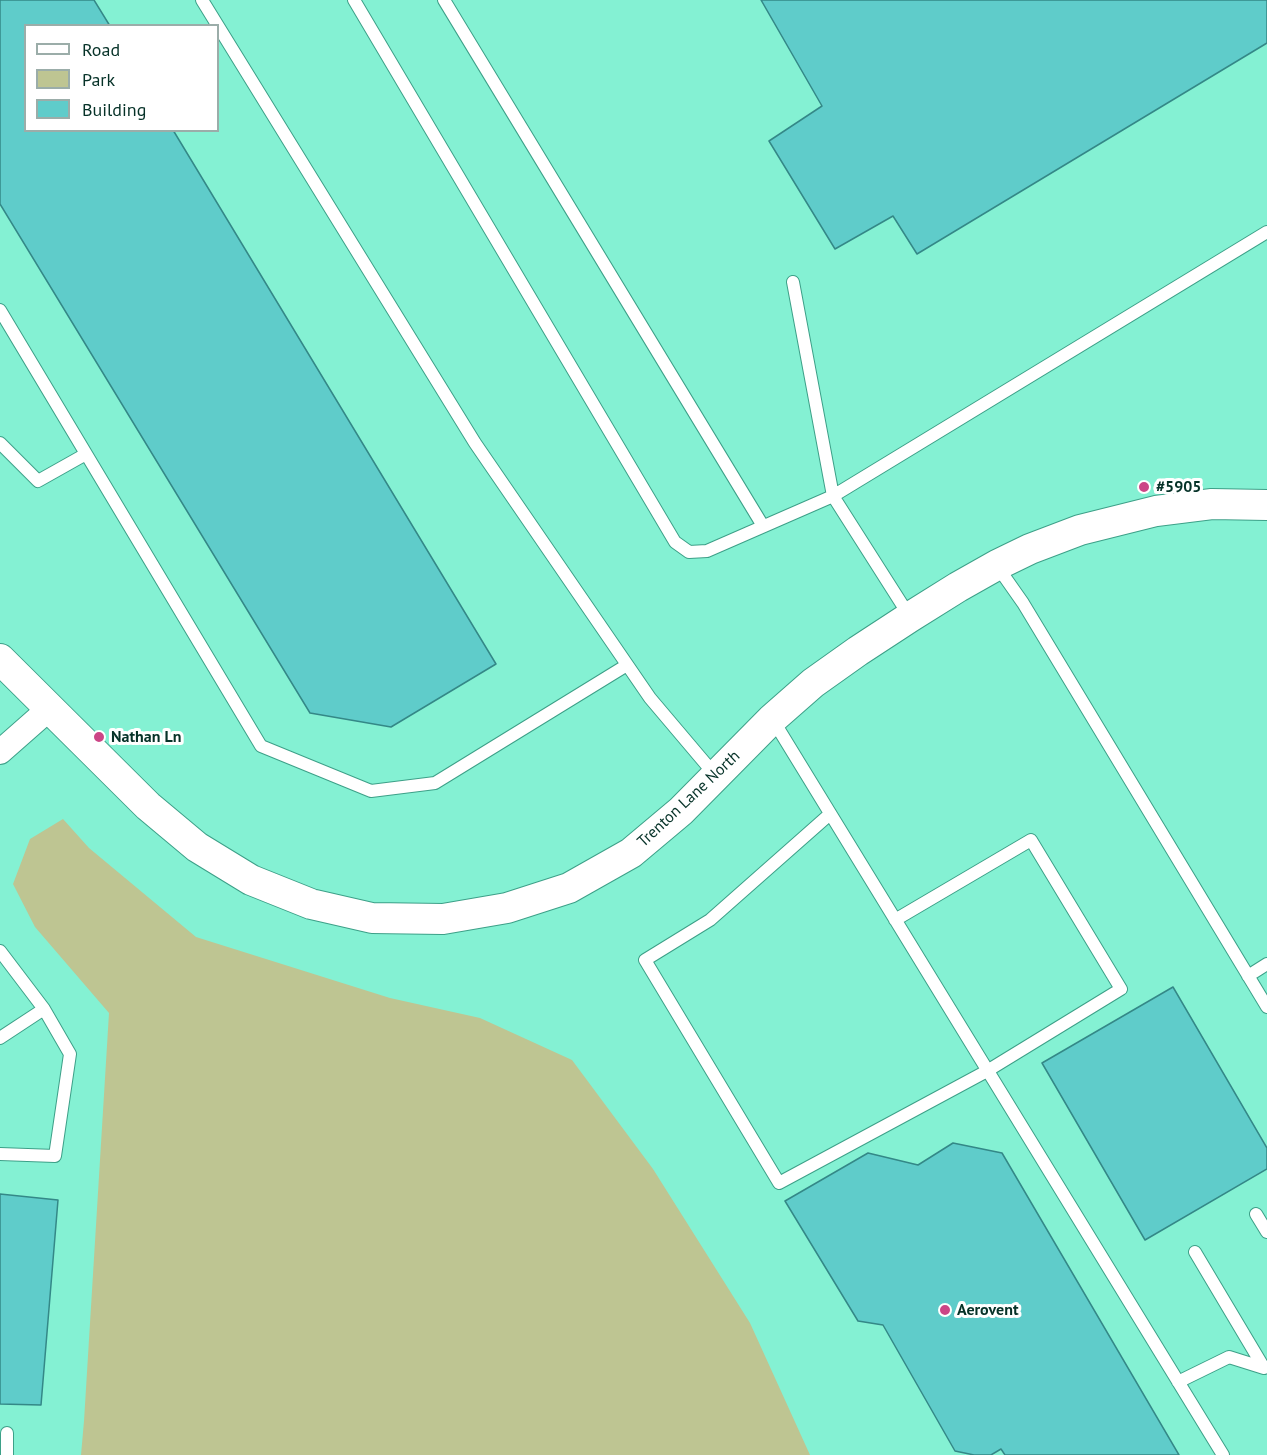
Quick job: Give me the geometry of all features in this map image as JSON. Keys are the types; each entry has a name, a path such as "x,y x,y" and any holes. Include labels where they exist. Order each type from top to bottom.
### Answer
{"street":[{"name":"Trenton Lane North","path":"0,659 148,806 197,847 251,880 311,904 372,918 443,919 507,908 569,888 631,852 681,811 772,719 813,683 910,617 997,565 1030,549 1080,530 1156,512 1212,504 1267,505"},
{"path":"0,752 50,708"}],"lane":[{"path":"202,0 217,24"},
{"path":"354,0 675,542 689,552 707,550 834,496 1267,232"},
{"path":"444,0 763,526"},
{"path":"219,28 475,443 650,698 716,776"},
{"path":"793,282 834,496 910,617"},
{"path":"0,310 261,746 371,791 435,783 627,666"},
{"path":"0,443 38,482 86,454"},
{"path":"997,565 1023,603 1267,1007"},
{"path":"772,719 1224,1455"},
{"path":"830,814 710,920 645,960 778,1183 987,1071 1121,989 1031,840 895,920"},
{"path":"0,951 44,1009 70,1054 55,1156 0,1154"},
{"path":"1248,976 1267,964"},
{"path":"0,1038 44,1009"},
{"path":"1256,1214 1267,1232"},
{"path":"1195,1252 1266,1367"},
{"path":"1178,1382 1229,1357 1266,1367"},
{"path":"7,1433 7,1455"}],"shaded area":[{"path":"0,0 1267,0 1267,1455 0,1455"}],"green space":[{"path":"63,819 89,848 196,937 390,998 480,1018 572,1060 653,1169 750,1323 810,1455 81,1455 109,1013 35,927 13,884 30,839"}],"building":[{"path":"0,0 94,0 109,24 24,24 24,132 174,132 496,664 391,727 310,713 0,204"},
{"path":"761,0 1267,0 1267,43 917,254 893,216 835,249 769,141 822,106"},
{"path":"1173,987 1267,1148 1267,1169 1145,1240 1042,1063"},
{"path":"953,1143 1002,1153 1179,1455 1005,1455 1001,1449 991,1455 974,1455 955,1451 883,1325 858,1321 785,1201 868,1153 918,1165"},
{"path":"0,1194 58,1200 41,1405 0,1404"}],"place":[{"name":"#5905","path":"1144,487"},
{"name":"Nathan Ln","path":"99,737"},
{"name":"Aerovent","path":"945,1310"}]}
